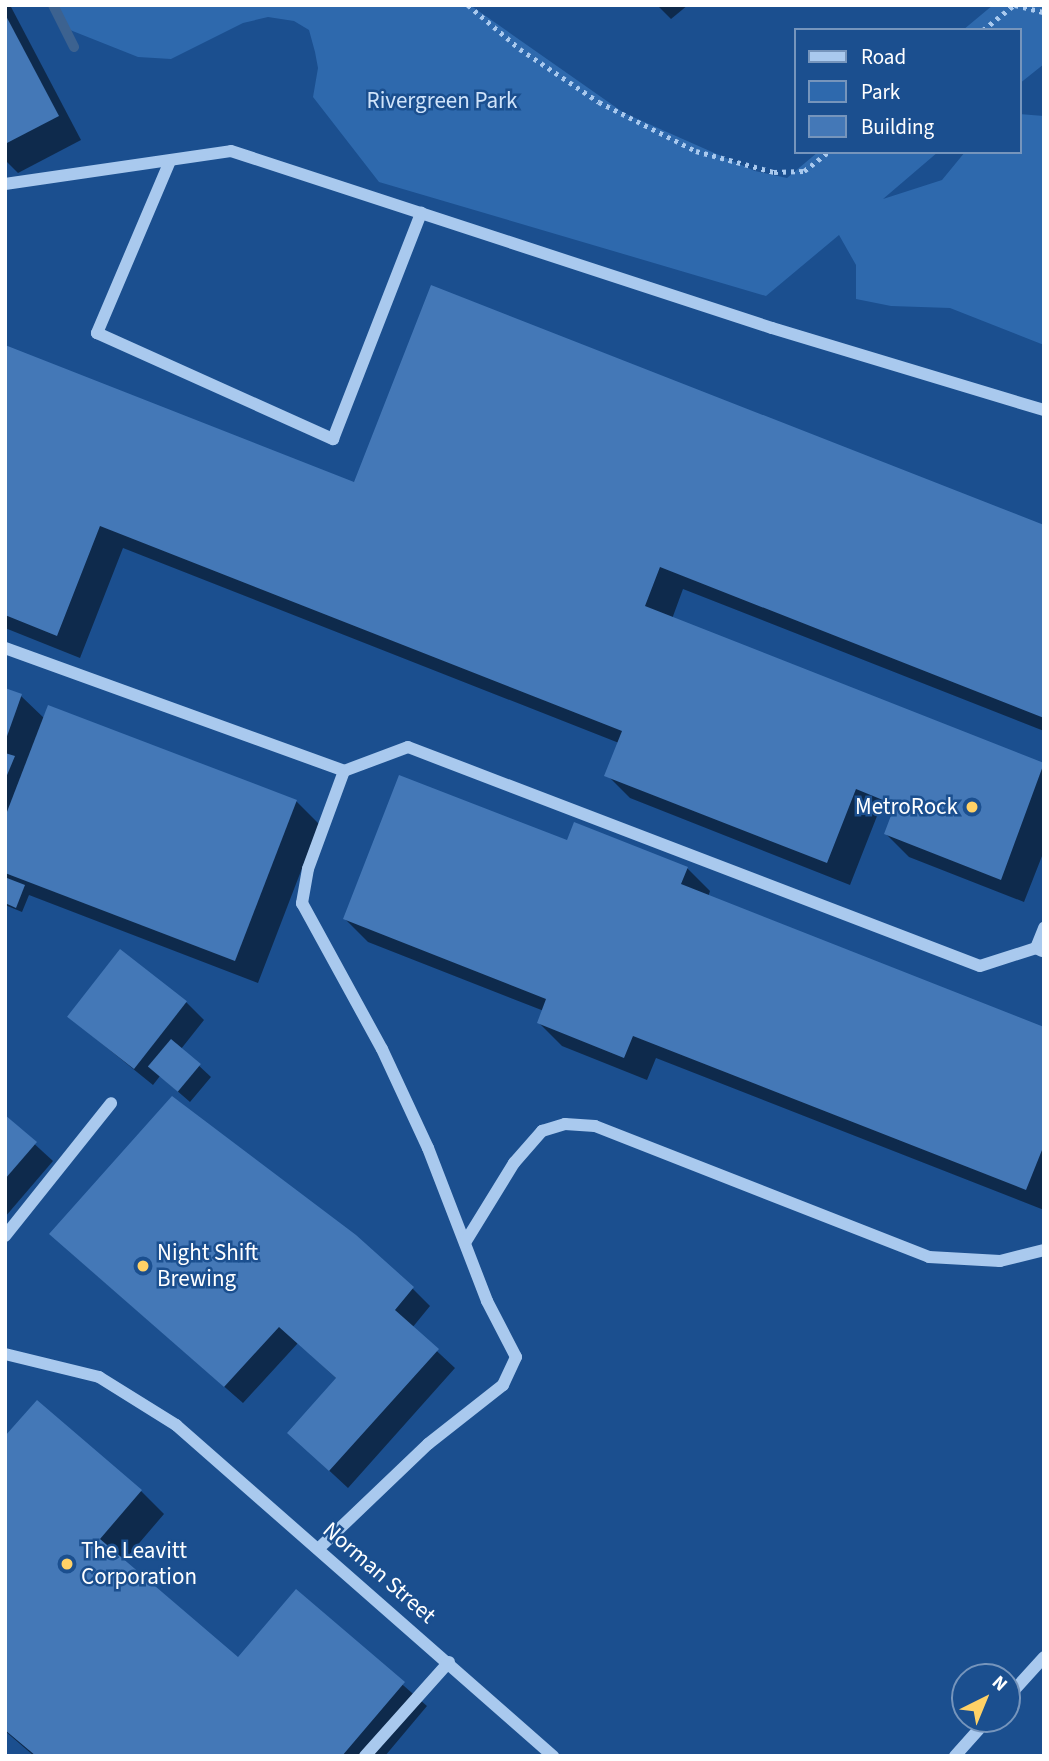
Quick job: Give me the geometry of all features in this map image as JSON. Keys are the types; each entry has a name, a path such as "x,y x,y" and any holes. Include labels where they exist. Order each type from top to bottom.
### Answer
{"street":[{"path":"5,184 230,151 759,324 1044,410"},
{"path":"170,161 97,333 333,439 421,214"},
{"path":"5,648 344,771 408,747 980,966 1040,950 1044,928"},
{"path":"318,1549 428,1444 503,1385 516,1357 487,1300 466,1241 382,1049 302,903 308,869 344,771"},
{"path":"5,1236 111,1103"},
{"path":"466,1241 514,1163 542,1131 565,1124 595,1126 929,1256 1000,1261 1044,1250"},
{"name":"Norman Street","path":"5,1354 99,1377 176,1425 553,1756"},
{"path":"1021,1682 1044,1657"},
{"path":"365,1756 449,1662"},
{"path":"955,1756 976,1733"}],"path":[{"path":"468,5 520,49 599,102 696,151 774,172 804,171 825,154"},
{"path":"985,28 1014,5 1044,12"}],"green space":[{"name":"Rivergreen Park","path":"52,5 470,5 624,113 755,171 787,178 816,154 936,154 883,199 942,180 963,154 1021,154 1021,114 1044,116 1044,345 950,308 891,306 856,299 856,265 839,235 766,296 379,182 313,97 318,68 315,52 309,30 294,21 268,17 243,23 171,59 138,57 65,28"},
{"path":"993,5 1044,5 1044,64 1021,82 1021,28 965,28"}],"building":[{"path":"5,14 59,116 5,144"},
{"path":"431,285 1044,525 1044,718 660,567 645,606 1044,763 1001,880 884,834 895,805 856,789 827,863 604,776 622,731 100,526 57,636 5,615 5,345 354,482"},
{"path":"5,688 22,694 6,739 5,739"},
{"path":"48,705 297,800 235,961 5,873 5,817"},
{"path":"5,753 15,756 5,780"},
{"path":"399,775 567,840 574,822 688,867 681,884 1044,1027 1044,1145 1026,1190 633,1036 624,1058 537,1023 546,999 343,919"},
{"path":"7,878 25,885 16,908 5,903"},
{"path":"120,949 187,1001 134,1069 67,1017"},
{"path":"171,1039 201,1064 178,1092 148,1067"},
{"path":"172,1096 356,1235 414,1287 395,1310 439,1349 329,1471 287,1433 336,1378 279,1327 224,1387 49,1234"},
{"path":"5,1115 37,1142 5,1179"},
{"name":"The Leavitt Corporation","path":"37,1400 142,1490 100,1539 238,1657 296,1589 405,1682 342,1756 36,1756 5,1730 5,1436"}],"waterway":[{"path":"53,5 74,47"}],"place":[{"name":"MetroRock","path":"972,807"},
{"name":"Night Shift Brewing","path":"143,1266"},
{"name":"The Leavitt Corporation","path":"67,1564"}]}
